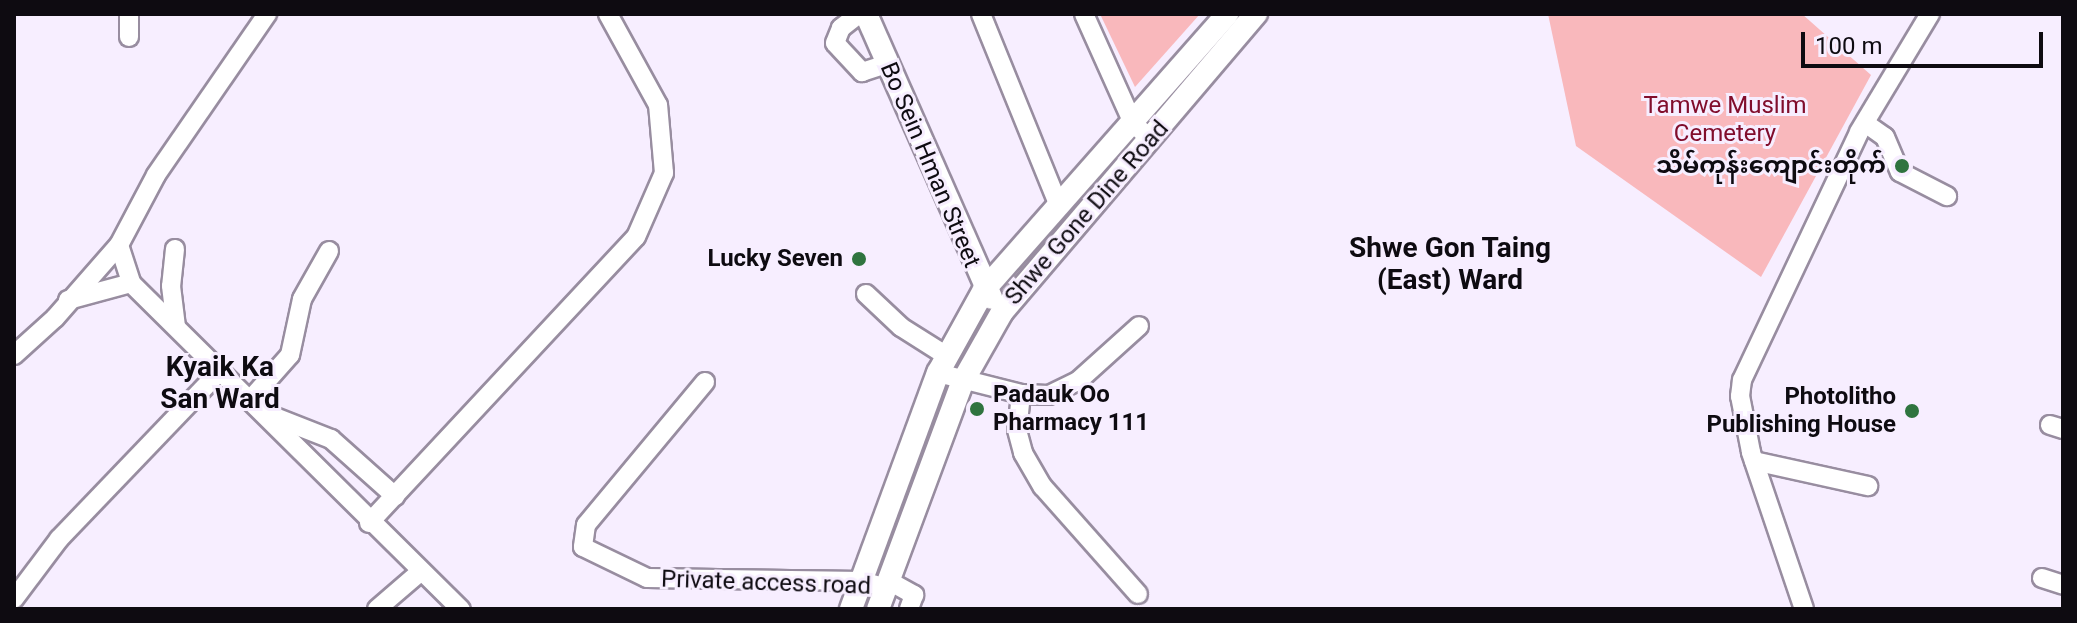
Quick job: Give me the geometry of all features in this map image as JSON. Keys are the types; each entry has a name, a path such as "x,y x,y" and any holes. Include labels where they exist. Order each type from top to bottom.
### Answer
{"main road":[{"name":"Bo Sein Hman Street","path":"866,14 984,290 1002,312"},
{"name":"Shwe Gone Dine Road","path":"851,609 942,364 984,290 1227,14"},
{"name":"Shwe Gone Dine Road","path":"884,593 963,381 1002,312 1256,14"}],"street":[{"path":"129,14 129,37"},
{"path":"14,355 119,245 156,175 267,14"},
{"path":"369,523 636,237 664,173 658,105 608,14"},
{"path":"859,14 841,28 835,43 862,72 886,64"},
{"path":"981,14 1058,204"},
{"path":"1084,14 1133,123 1150,139"},
{"path":"1804,609 1754,461 1742,410 1742,380 1865,123 1930,14"},
{"path":"1865,123 1885,137 1900,172 1947,196"},
{"path":"119,245 131,283 264,413 369,523 461,609"},
{"path":"175,249 171,286 176,327"},
{"path":"250,400 290,355 302,299 329,251"},
{"path":"68,300 131,283"},
{"path":"866,294 963,381 1021,394 1049,395 1078,381 1139,326"},
{"path":"14,599 59,539 220,371"},
{"name":"Private access road","path":"705,382 606,501 581,540 583,547 602,560 647,578 862,581 884,593"},
{"path":"1021,394 1017,430 1023,453 1043,487 1138,594"},
{"path":"264,413 331,439 395,496"},
{"path":"1754,461 1868,486"},
{"path":"377,609 420,572"},
{"path":"2042,578 2063,585"},
{"path":"884,593 914,595 909,609"}],"green space":[{"path":"1100,14 1200,14 1135,87"},
{"name":"Tamwe Muslim Cemetery","path":"1548,14 1802,14 1871,75 1761,277 1576,146"}],"place":[{"name":"သိမ်ကုန်းကျောင်းတိုက်","path":"1902,166"},
{"name":"Lucky Seven","path":"859,259"},
{"name":"Padauk Oo Pharmacy 111","path":"977,409"},
{"name":"Photolitho Publishing House","path":"1912,411"}],"district":[{"name":"Shwe Gon Taing (East) Ward","path":"1450,264"},
{"name":"Kyaik Ka San Ward","path":"220,383"}]}
